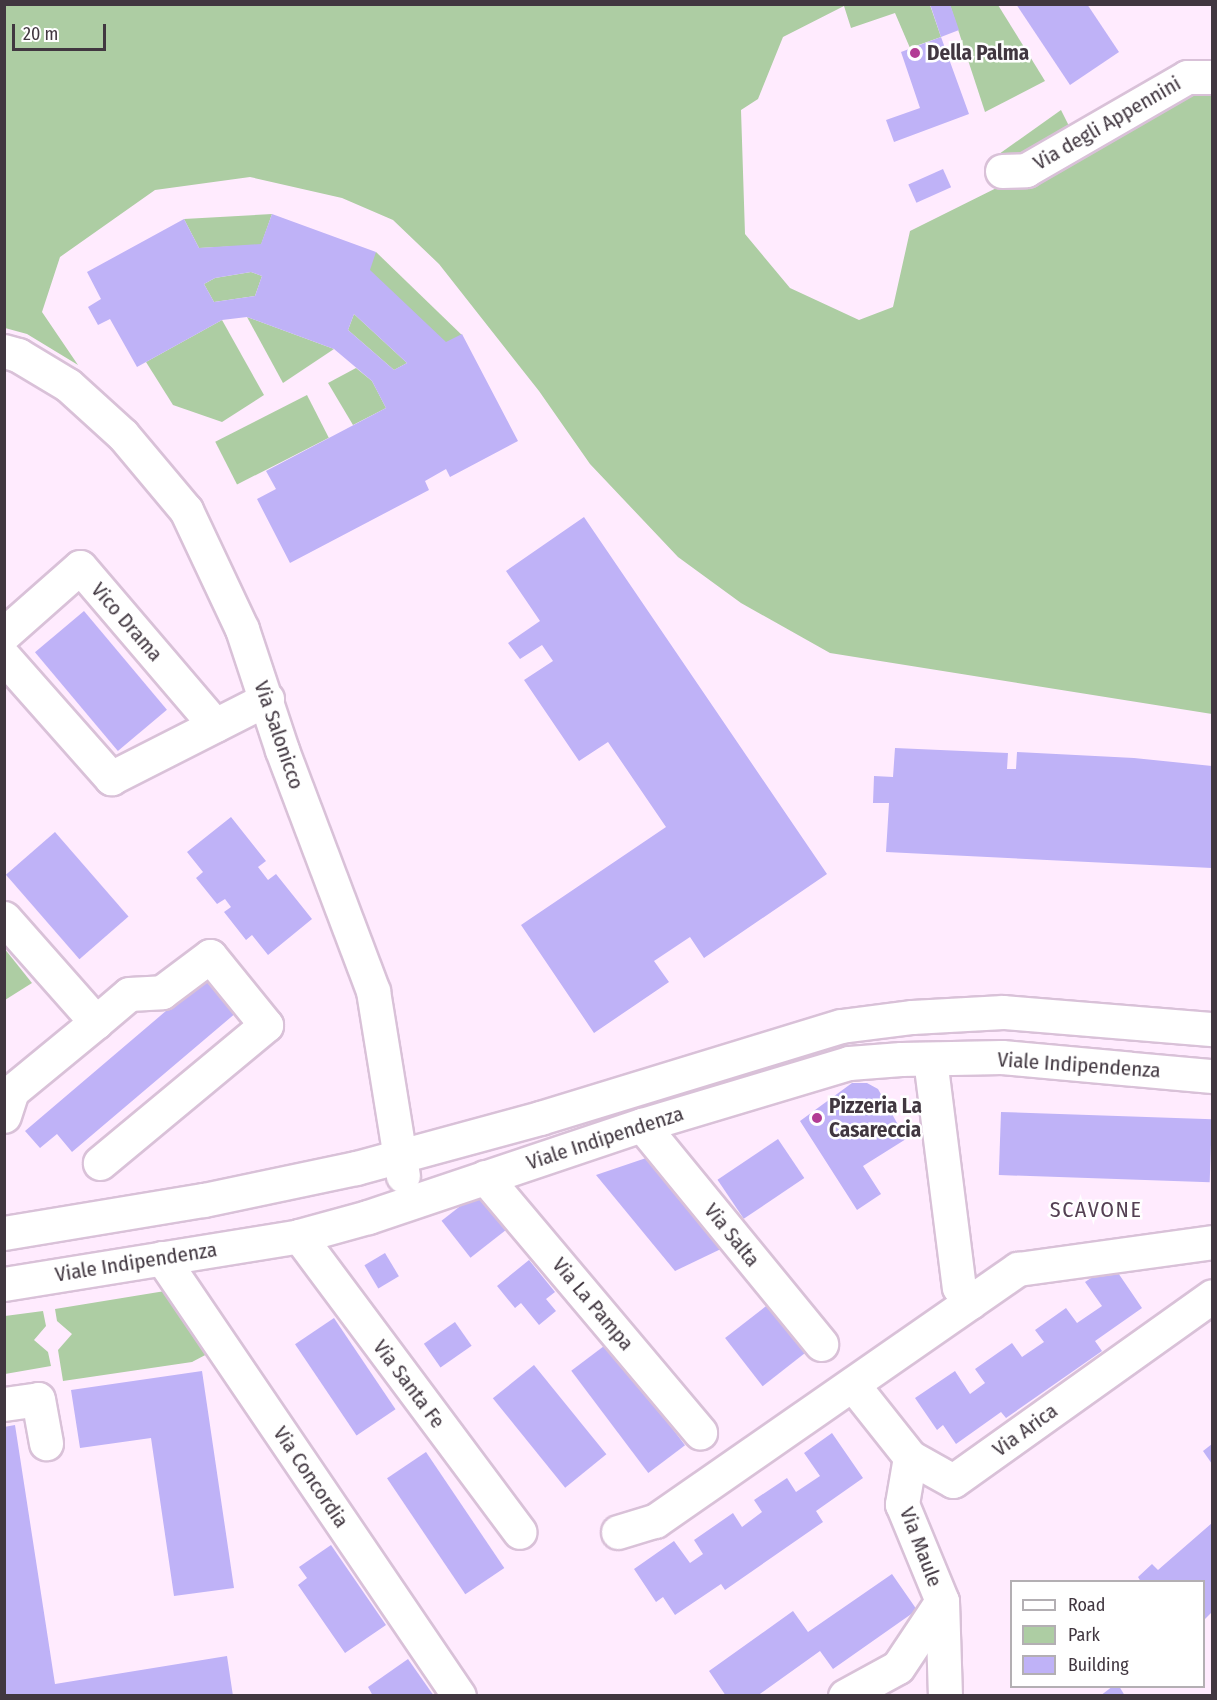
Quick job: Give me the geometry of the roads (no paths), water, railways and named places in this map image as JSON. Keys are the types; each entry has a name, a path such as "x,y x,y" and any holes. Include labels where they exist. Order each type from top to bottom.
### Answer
{"street":[{"name":"Via degli Appennini","path":"1002,171 1026,170 1187,77 1212,77"},
{"name":"Via Salonicco","path":"4,351 18,355 68,385 123,435 186,510 242,629 282,750 373,991 407,1204"},
{"name":"Vico Drama","path":"4,634 80,567 215,725"},
{"path":"4,657 111,778 267,699"},
{"path":"4,918 96,1022"},
{"path":"4,1116 12,1091 129,994 162,992 210,956 266,1024 100,1163"},
{"name":"Viale Indipendenza","path":"4,1233 204,1200 356,1168 540,1118 841,1026 912,1017 1003,1012 1212,1029"},
{"name":"Viale Indipendenza","path":"4,1284 299,1236 407,1204 642,1125 849,1064 1002,1057 1212,1076"},
{"path":"930,1059 959,1287 970,1303"},
{"name":"Via Salta","path":"642,1125 821,1344"},
{"name":"Via La Pampa","path":"485,1177 700,1432"},
{"name":"Via Santa Fe","path":"299,1236 520,1532"},
{"path":"618,1532 655,1521 1018,1269 1212,1242"},
{"name":"Via Concordia","path":"162,1258 459,1695"},
{"name":"Via Arica","path":"853,1384 910,1457 953,1481 1212,1296"},
{"path":"4,1404 38,1399 46,1443"},
{"name":"Via Maule","path":"910,1457 902,1504 942,1601 945,1695"},
{"name":"Via Maule","path":"845,1695 897,1667 942,1601"}],"place":[{"name":"Della Palma","path":"915,53"},
{"name":"Pizzeria La Casareccia","path":"817,1118"}],"district":[{"name":"SCAVONE","path":"1096,1210"}]}
